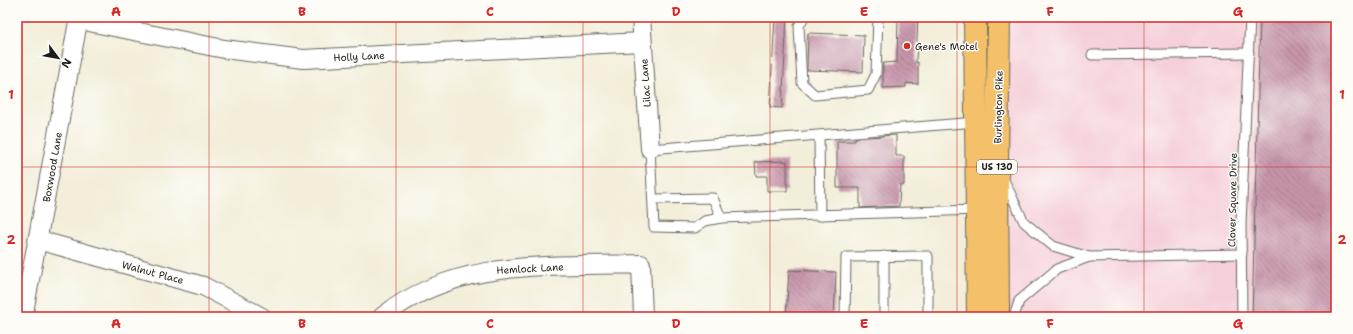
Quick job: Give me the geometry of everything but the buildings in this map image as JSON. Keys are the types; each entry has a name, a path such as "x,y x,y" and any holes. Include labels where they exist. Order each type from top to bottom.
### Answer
{"highway":[{"name":"Burlington Pike","path":"976,17 978,317"},
{"name":"Burlington Pike","path":"998,317 997,163 999,17"}],"street":[{"name":"Lilac Lane","path":"641,17 650,149"},
{"name":"Holly Lane","path":"79,19 224,49 303,59 642,42"},
{"name":"Boxwood Lane","path":"23,317 79,19"},
{"name":"Walnut Place","path":"38,240 203,286 262,317"},
{"name":"Hemlock Lane","path":"382,317 394,307 436,285 468,274 503,268 642,264 643,317"}],"lane":[{"path":"804,17 799,26 802,83 816,95 868,90 876,74 878,17"},
{"name":"Clover Square Drive","path":"997,163 1024,222 1053,246 1089,257 1242,254 1241,223 1250,17"},
{"path":"1092,55 1249,53"},
{"path":"976,122 650,149 654,227 695,228 705,221 721,218 977,210"},
{"path":"819,135 820,216"},
{"path":"653,199 713,198 721,218"},
{"path":"1242,254 1242,317"},
{"path":"845,317 846,257 884,256 928,256 928,317"},
{"path":"884,256 884,317"},
{"name":"Clover Square Drive","path":"1014,317 1019,301 1058,269 1089,257"}],"shaded area":[{"path":"999,17 1336,17 1336,317 998,317"}],"place":[{"name":"Gene's Motel","path":"907,46"}]}
